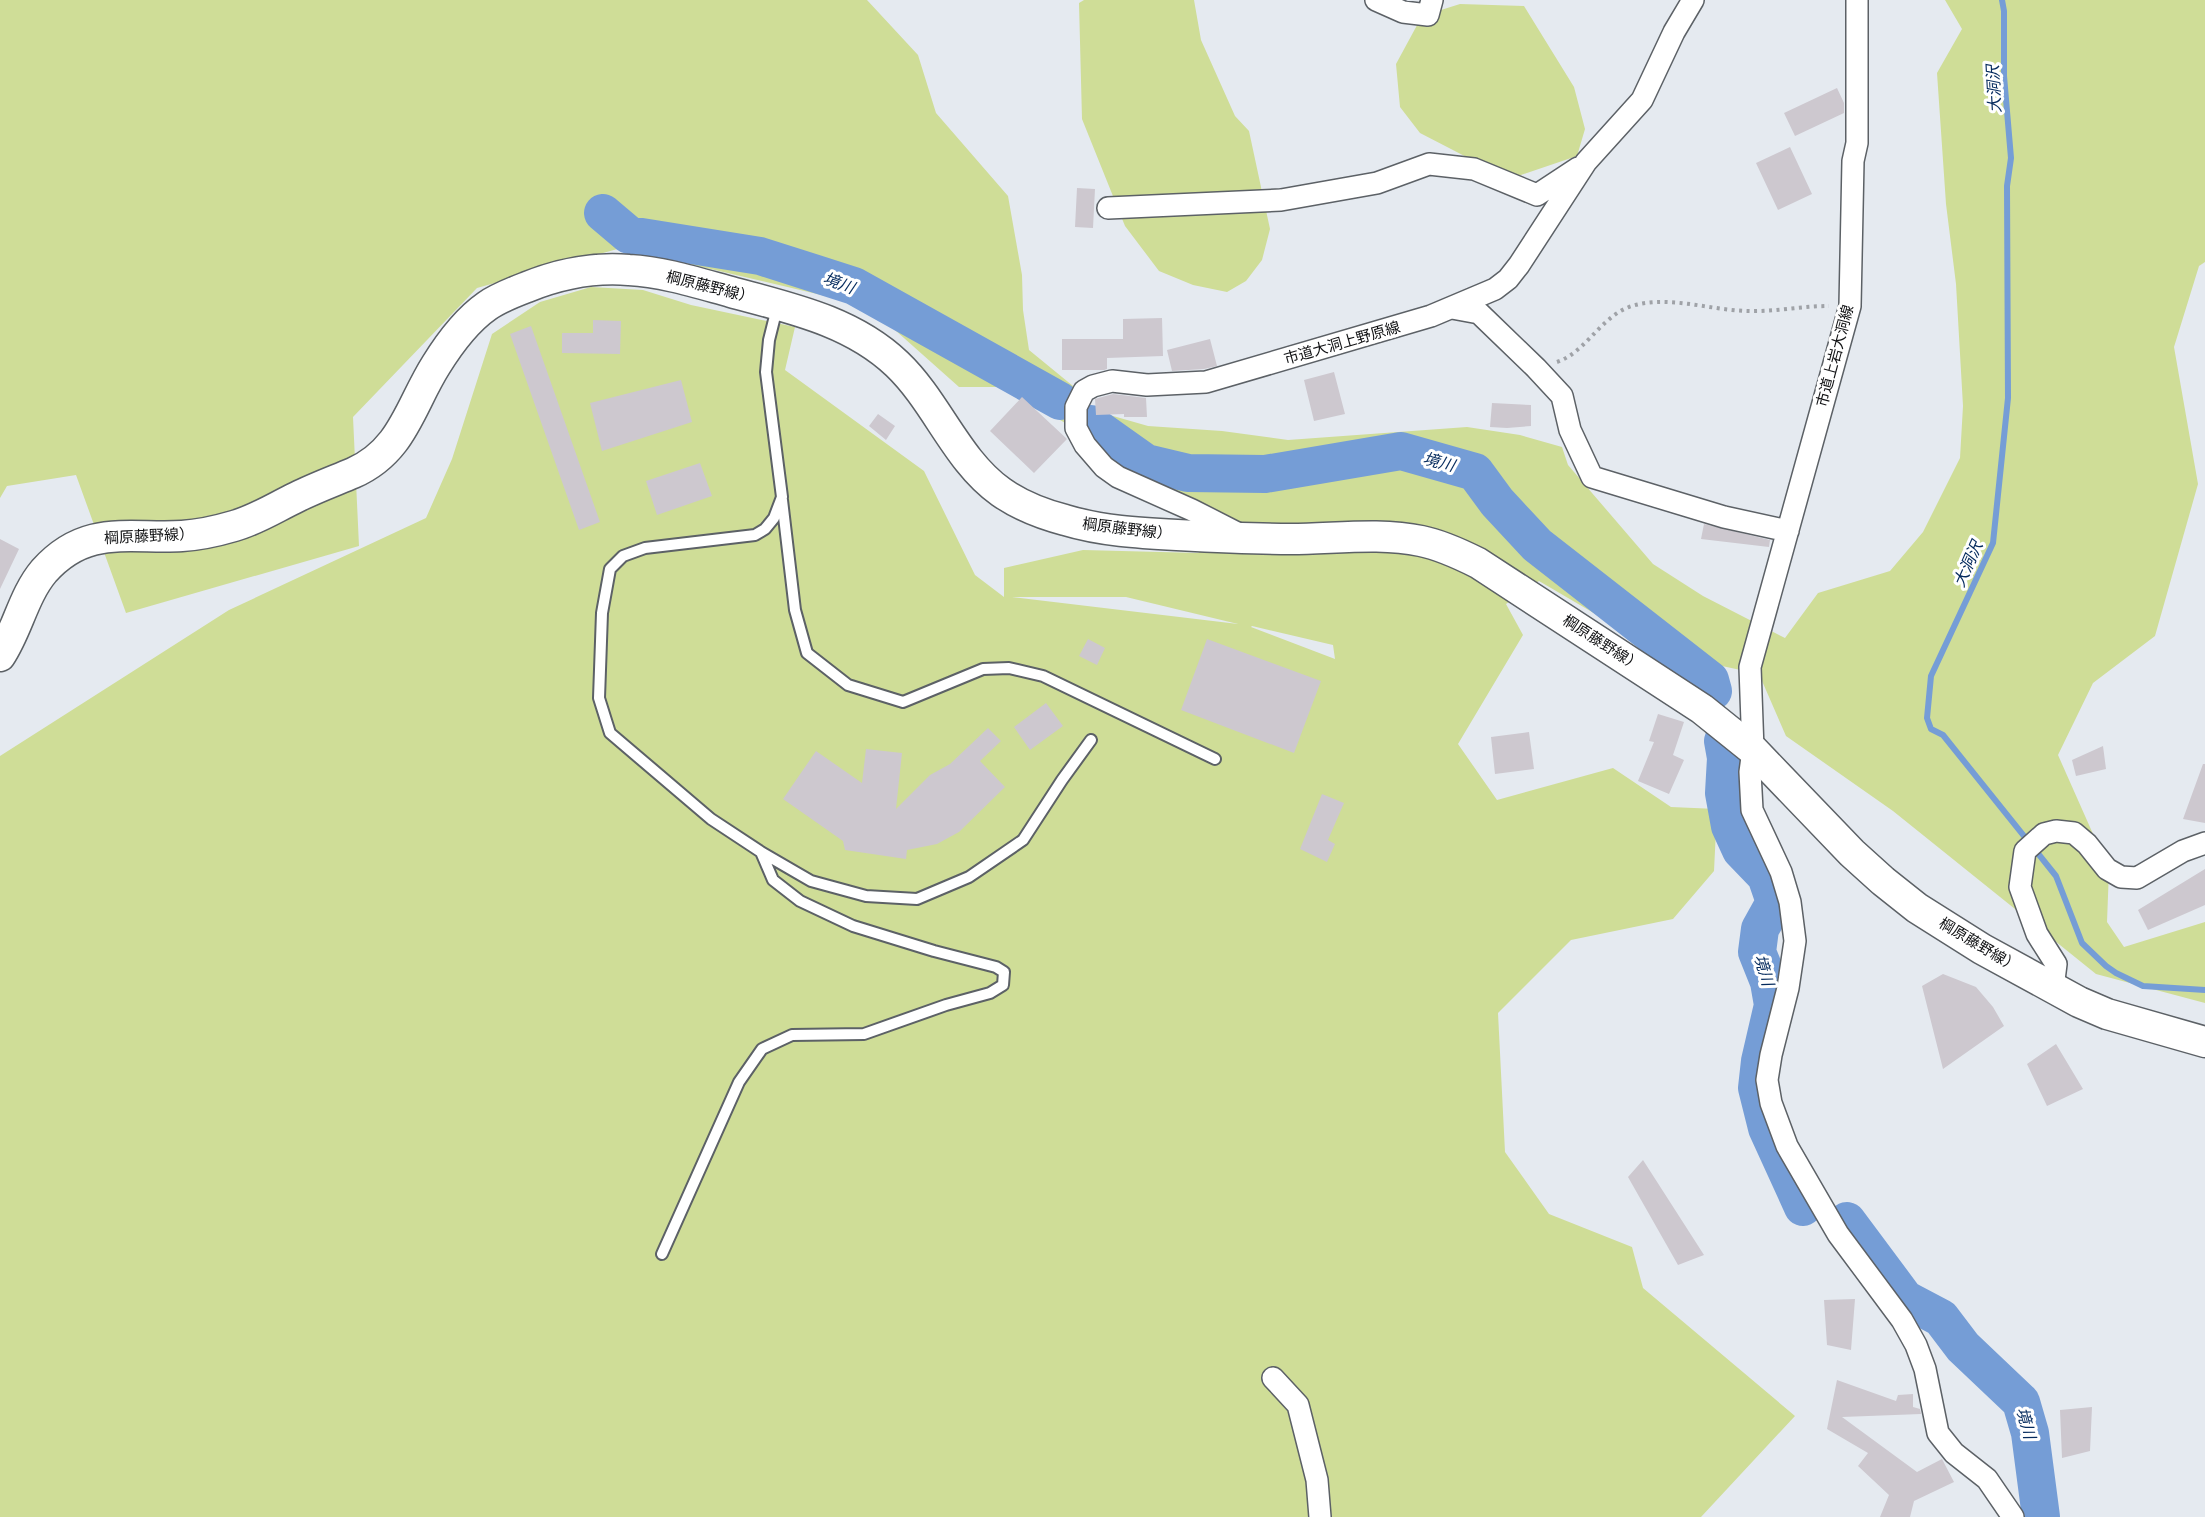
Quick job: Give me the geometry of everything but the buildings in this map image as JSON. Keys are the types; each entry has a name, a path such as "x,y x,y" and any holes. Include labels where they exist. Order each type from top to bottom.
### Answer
{"main road":[{"name":"棡原藤野線）","path":"0,656 15,628 26,600 44,572 64,554 81,544 108,536 133,534 182,536 233,526 265,514 299,495 359,470 391,444 408,421 436,364 470,320 489,304 526,287 567,273 626,270 672,276 778,304 840,326 862,337 883,351 918,384 957,444 979,471 999,491 1030,509 1106,530 1250,539 1393,538 1419,540 1451,550 1478,563 1692,702 1754,750 1852,853 1917,908 2053,988 2107,1014 2205,1042"}],"street":[{"path":"1376,0 1403,12 1428,15 1432,0"},
{"name":"市道大洞上野原線","path":"1250,539 1118,477 1104,467 1085,445 1076,428 1076,407 1084,392 1093,386 1112,381 1147,384 1206,382 1419,320 1495,289 1514,273 1586,162 1642,100 1674,32 1693,0"},
{"name":"市道上岩大洞線","path":"1857,0 1857,142 1853,161 1850,306 1750,667 1754,750 1750,772 1752,810 1781,872 1790,902 1795,941 1788,988 1767,1080 1771,1103 1787,1146 1838,1234 1902,1320 1916,1345 1925,1370 1938,1433 1954,1453 1987,1479 2013,1517"},
{"path":"1108,208 1281,200 1377,183 1429,164 1474,169 1537,195 1586,162"},
{"path":"1452,308 1479,314 1562,396 1570,430 1592,477 1724,517 1788,531"},
{"path":"2053,988 2056,964 2037,934 2020,887 2025,851 2044,834 2056,831 2074,833 2087,844 2107,868 2121,876 2137,878 2183,851 2205,843"},
{"path":"1274,1378 1298,1405 1317,1480 1320,1517"}],"lane":[{"path":"778,304 769,340 766,372 795,610 807,653 848,685 903,702 983,669 1009,668 1043,676 1215,759"},
{"path":"782,497 774,518 765,529 755,535 645,549 623,556 610,569 602,613 598,698 610,733 711,819 761,852 811,880 866,896 917,899 969,877 1023,840 1091,740"},
{"path":"662,1254 739,1082 762,1049 792,1035 864,1034 946,1005 990,993 1003,985 1004,972 996,967 853,926 800,901 773,880 761,852"}],"path":[{"path":"1523,355 1530,355 1548,363 1571,356 1619,312 1650,303 1755,311 1850,306"}],"green space":[{"path":"0,0 867,0 918,55 936,113 1008,196 1022,275 1023,310 1029,350 1073,386 1085,408 1148,426 1222,431 1288,440 1467,427 1520,435 1562,447 1568,465 1653,564 1703,596 1785,638 1818,593 1890,571 1923,532 1960,458 1963,406 1956,284 1946,204 1937,73 1962,29 1945,0 2205,0 2205,262 2199,266 2174,347 2198,484 2155,636 2093,683 2058,755 2109,870 2107,922 2124,947 2205,922 2205,1003 2096,974 1893,811 1786,736 1759,674 1662,653 1539,581 1506,604 1523,635 1458,744 1497,800 1613,768 1671,807 1717,809 1714,871 1673,919 1571,940 1498,1013 1505,1152 1549,1214 1632,1247 1643,1288 1795,1416 1701,1517 0,1517 0,756 229,610 426,518 452,459 492,334 540,302 591,287 643,290 691,305 795,327 785,370 924,471 975,575 1004,597 1004,568 1083,550 1199,553 1172,493 1105,447 1005,387 959,387 868,306 621,248 477,288 353,417 359,546 126,613 76,475 7,486 0,498","holes":["1012,597 1126,597 1238,624","1251,627 1333,645 1335,659"]},
{"path":"1084,0 1194,0 1201,40 1235,116 1249,131 1270,229 1262,260 1246,281 1227,292 1193,285 1159,271 1125,226 1082,119 1079,3"},
{"path":"1460,4 1524,6 1574,87 1585,129 1577,156 1509,179 1420,133 1400,107 1396,64 1422,16"}],"waterway":[{"name":"大洞沢","path":"2002,0 2004,76 2011,158 2007,186 2008,398 1993,543 1931,676 1927,718 1931,729 1943,735 2056,876 2082,943 2106,966 2143,986 2205,990"},
{"name":"境川","path":"603,213 629,235 760,256 854,286 1060,401"},
{"name":"境川","path":"1091,424 1146,463 1188,473 1265,474 1401,451 1475,472 1497,502 1537,545 1710,680 1713,691"},
{"name":"境川","path":"1723,741 1726,758 1724,793 1730,826 1741,850 1766,876 1775,902 1760,929 1757,952 1769,982 1773,1005 1760,1061 1757,1088 1767,1128 1803,1207"},
{"name":"境川","path":"1847,1221 1905,1299 1941,1318 1963,1347 2021,1402 2030,1433 2041,1517"}]}
